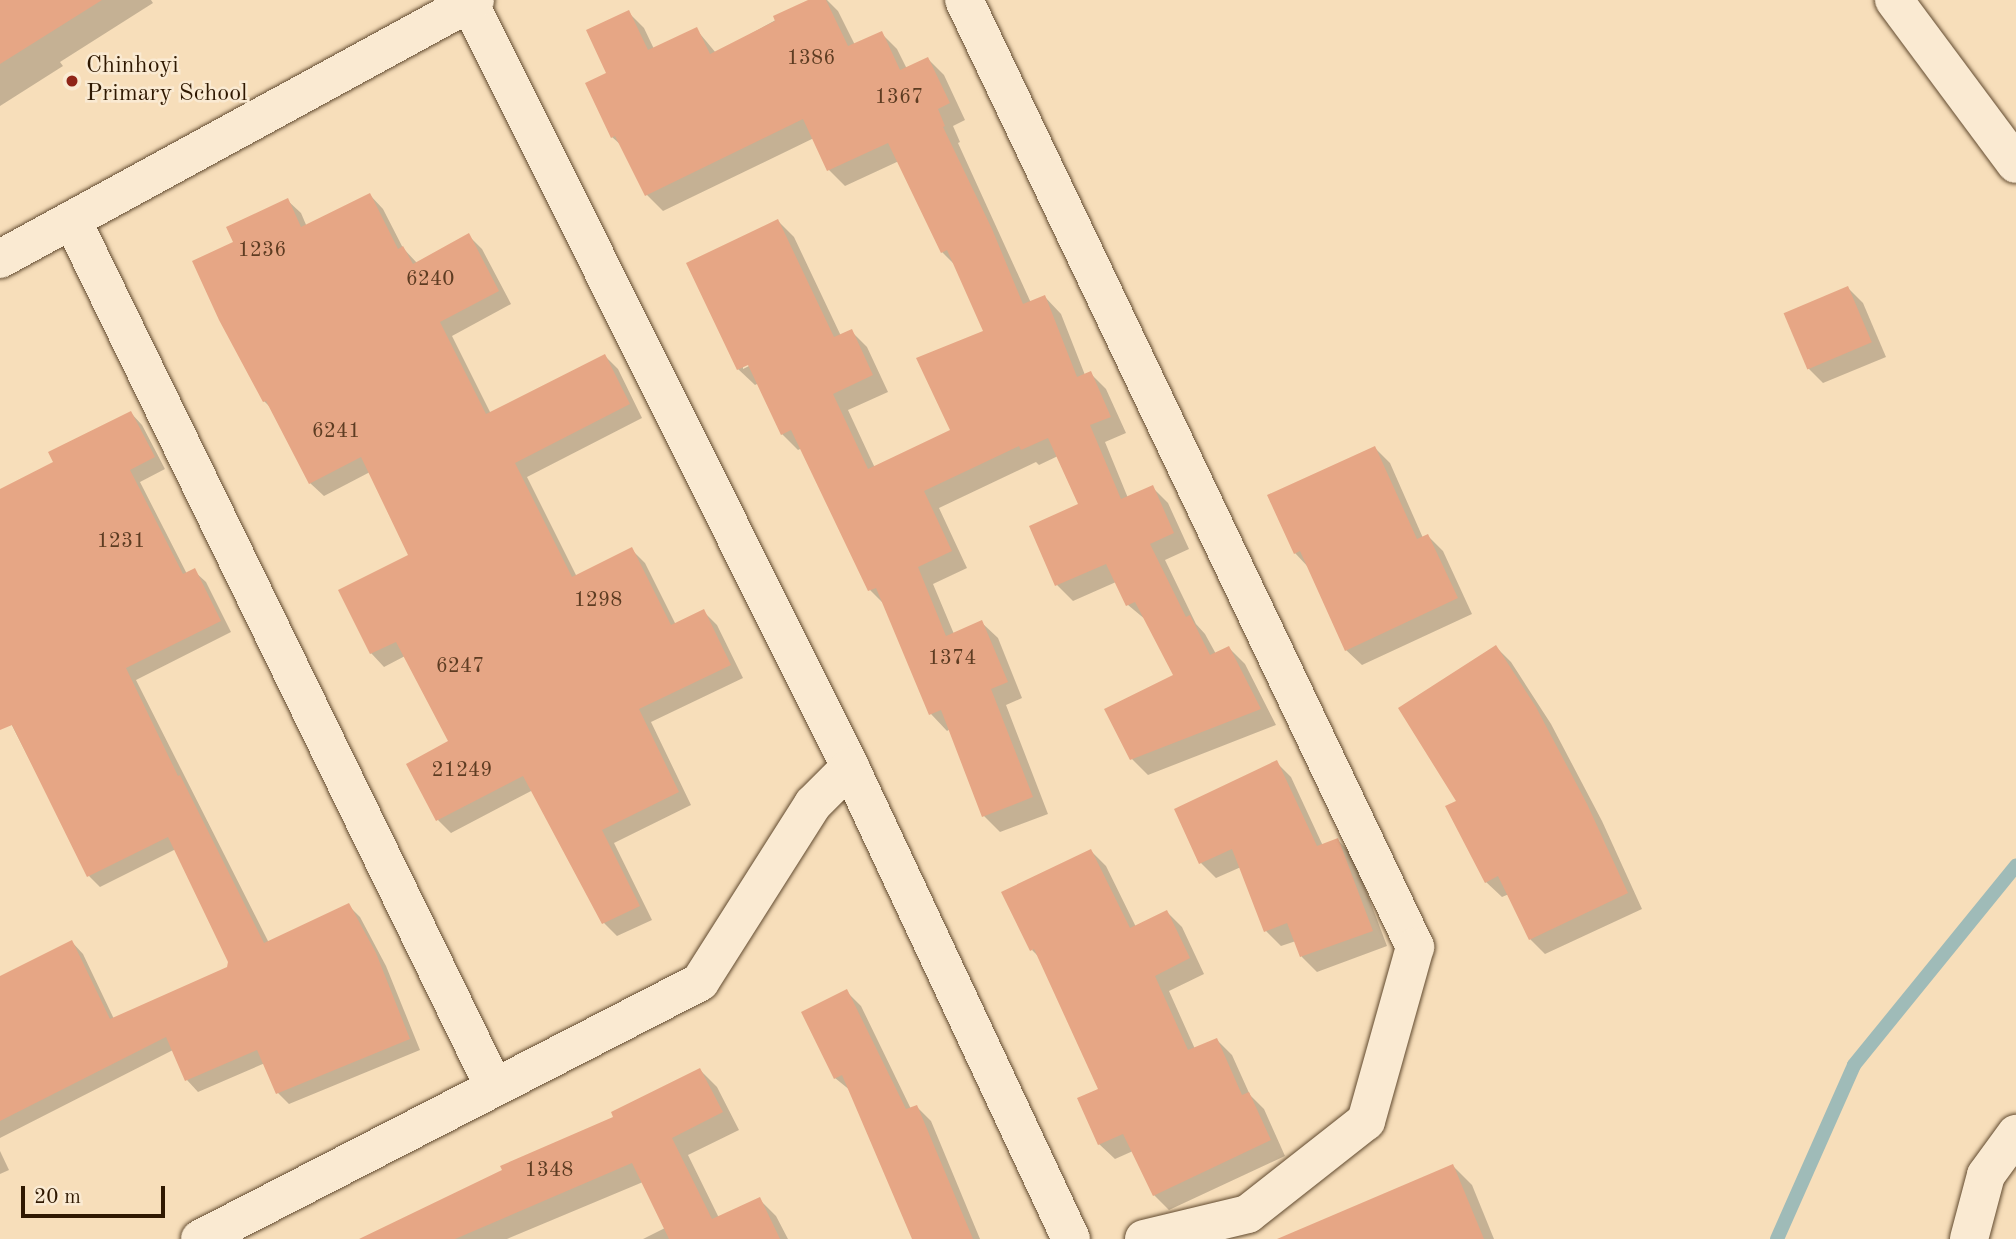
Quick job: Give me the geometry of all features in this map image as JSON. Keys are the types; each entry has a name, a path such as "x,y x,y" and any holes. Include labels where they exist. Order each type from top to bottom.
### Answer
{"street":[{"path":"964,0 1415,947 1366,1121 1248,1214 1144,1239"},
{"path":"1894,0 2016,164"},
{"path":"0,259 472,1 850,767 1071,1239"},
{"path":"72,220 494,1087"},
{"path":"200,1239 700,982 813,804 850,767"},
{"path":"1969,1239 1986,1175 2016,1134"}],"building":[{"path":"0,0 102,0 0,64"},
{"path":"808,0 826,0 848,46 882,31 900,70 928,57 950,103 938,109 945,126 943,127 992,229 1023,304 1045,295 1077,377 1091,371 1111,417 1090,425 1121,499 1153,485 1174,533 1150,544 1186,617 1190,615 1210,655 1229,646 1261,709 1130,760 1104,709 1173,675 1135,602 1126,606 1106,564 1055,586 1029,526 1078,504 1048,438 1021,450 1019,446 924,491 952,551 918,567 946,636 982,620 1008,682 991,689 1033,797 982,817 941,710 929,715 876,588 868,591 791,430 781,435 748,365 737,370 686,263 778,219 834,337 852,329 873,375 833,394 868,469 950,430 916,358 983,331 947,250 941,253 888,143 827,171 803,119 645,196 615,136 611,138 585,83 606,73 586,30 629,10 648,50 697,27 710,54 775,21 773,16"},
{"path":"370,193 398,249 403,246 413,264 469,233 499,291 440,322 486,414 605,354 630,404 515,463 572,577 632,547 671,625 704,609 731,665 639,709 679,792 602,830 640,906 602,924 523,776 436,821 406,764 448,741 396,642 370,654 338,590 408,555 361,457 309,484 266,401 263,402 219,320 192,261 233,242 226,227 288,198 301,227"},
{"path":"1848,286 1872,342 1807,370 1784,313"},
{"path":"131,411 155,457 130,470 183,574 195,568 221,621 126,668 264,943 349,903 376,953 410,1039 276,1094 257,1050 185,1081 166,1037 0,1121 0,976 72,940 110,1019 227,967 228,962 168,837 87,877 12,725 0,730 0,489 53,462 48,452"},
{"path":"1375,446 1417,539 1428,534 1458,598 1345,651 1300,551 1294,554 1267,495"},
{"path":"1496,645 1536,707 1587,804 1628,893 1529,940 1498,876 1485,883 1445,806 1456,801 1398,708"},
{"path":"1277,760 1317,846 1338,838 1373,931 1300,957 1287,923 1264,932 1232,849 1199,864 1174,809"},
{"path":"1091,849 1130,928 1167,910 1190,958 1155,976 1188,1050 1217,1038 1242,1095 1249,1092 1271,1140 1153,1196 1123,1134 1098,1145 1077,1098 1098,1089 1034,949 1030,951 1001,892"},
{"path":"847,989 906,1109 917,1105 973,1239 912,1239 842,1075 834,1079 801,1012"},
{"path":"700,1068 723,1112 672,1138 712,1219 760,1197 780,1239 669,1239 632,1163 455,1239 359,1239 502,1170 500,1166 613,1117 611,1112"},
{"path":"1453,1164 1484,1239 1277,1239"}],"waterway":[{"path":"1777,1239 1854,1065 2016,866"}],"place":[{"name":"Chinhoyi Primary School","path":"72,81"}]}
